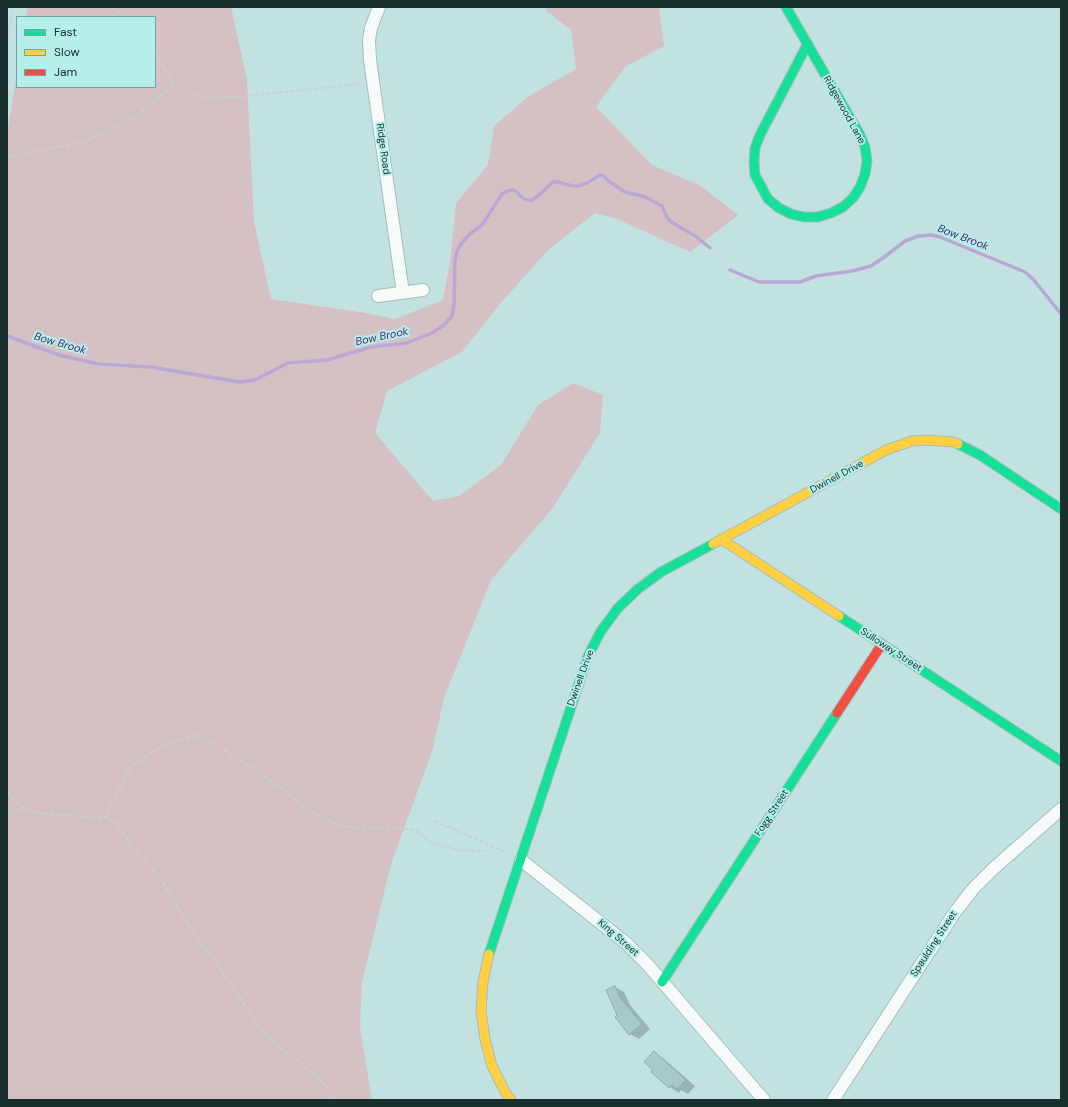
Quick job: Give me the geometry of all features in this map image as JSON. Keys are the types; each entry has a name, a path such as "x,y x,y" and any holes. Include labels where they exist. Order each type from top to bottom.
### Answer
{"street":[{"name":"Ridge Road","path":"379,7 371,28 369,40 370,60 403,292"},
{"name":"Ridgewood Lane","path":"786,7 860,134 865,147 867,160 865,174 860,187 853,198 843,207 818,217 804,217 791,214 779,208 768,199 760,188 755,175 754,162 755,148 760,135 807,45"},
{"path":"378,296 424,290"},
{"name":"Dwinell Drive","path":"511,1100 505,1092 492,1066 485,1039 481,1011 483,982 489,955 588,656 601,631 618,608 638,589 662,572 886,450 912,441 926,440 953,442 980,455 1061,509"},
{"name":"Sulloway Street","path":"721,539 1061,761"},
{"name":"Fogg Street","path":"662,982 882,644"},
{"name":"Spaulding Street","path":"833,1100 955,912 973,889 993,869 1061,809"},
{"name":"King Street","path":"521,860 626,943 647,964 764,1100"}],"path":[{"path":"7,43 13,7"},
{"path":"113,7 122,16"},
{"path":"156,56 174,85 202,98 246,96 374,83"},
{"path":"7,157 85,142 134,118 174,85"},
{"path":"105,818 131,767 154,750 196,735 219,746 283,789 307,810 335,824 358,829 387,827 415,830 430,842 458,850 485,851"},
{"path":"7,792 21,807 35,812 51,815 105,818 116,822 132,847 162,881 195,935 227,978 262,1031 277,1046 294,1057 324,1084 337,1100"},
{"path":"7,818 21,807"},
{"path":"435,821 521,860"}],"shaded area":[{"path":"28,7 231,7 247,80 254,221 271,299 366,313 395,319 443,300 450,262 456,203 488,165 494,126 529,96 576,69 571,30 545,10 548,7 659,7 664,46 625,67 596,107 652,165 701,186 738,215 690,252 617,219 595,213 547,251 500,304 462,352 387,391 375,433 433,501 459,496 501,465 538,405 573,383 603,395 600,433 552,509 491,580 444,698 432,752 391,864 362,982 360,1027 372,1100 7,1100 7,134 16,79 16,88 156,88 156,16 26,16"}],"building":[{"path":"615,986 621,999 642,1024 629,1035 615,1017 617,1015 606,990"},
{"path":"654,1051 686,1080 677,1089 672,1085 669,1088 651,1072 653,1070 644,1062"}],"waterway":[{"name":"Bow Brook","path":"7,336 59,355 98,364 151,367 239,382 255,380 288,363 327,360 371,347 407,343 432,333 444,325 452,316 454,305 455,260 457,251 470,234 482,225 502,194 513,190 521,197 527,200 532,200 553,182 578,186 587,183 600,175 604,176 607,180 625,192 645,197 662,206 668,219 694,235 710,248"},
{"name":"Bow Brook","path":"730,270 759,282 800,282 816,276 852,271 871,266 905,241 918,236 931,235 940,237 1025,272 1033,279 1061,314"}],"traffic: fast":[{"path":"786,7 860,135 865,147 867,161 865,174 860,187 853,198 843,207 818,217 804,217 791,214 779,208 768,199 755,175 754,162 755,148 760,135 807,45"},
{"path":"958,444 980,455 1061,509"},
{"path":"489,954 588,656 601,631 618,608 638,589 661,572 713,544"},
{"path":"839,616 1061,761"},
{"path":"662,982 837,713"}],"traffic: slow":[{"path":"713,544 886,450 912,441 926,440 953,442 958,444"},
{"path":"721,539 839,616"},
{"path":"489,954 483,982 481,1011 485,1039 492,1066 505,1092 511,1100"}],"traffic: jam":[{"path":"837,713 882,644"}]}
